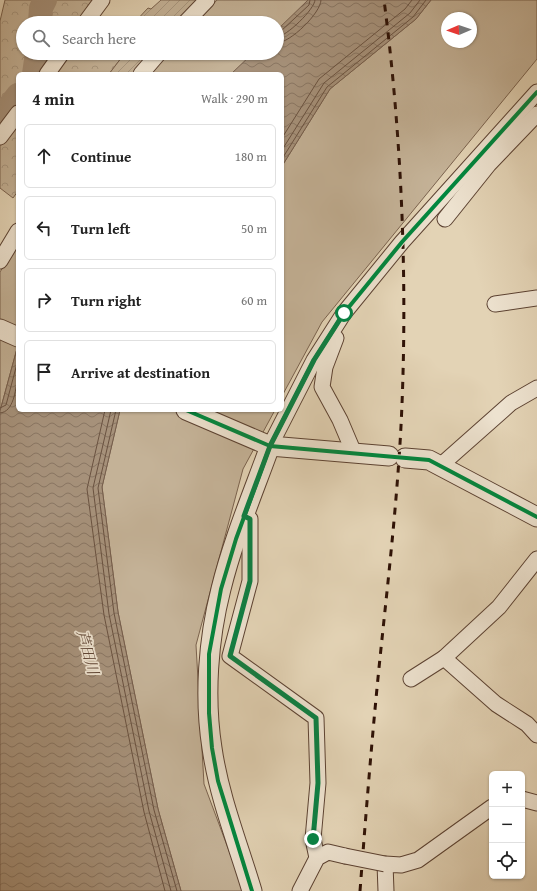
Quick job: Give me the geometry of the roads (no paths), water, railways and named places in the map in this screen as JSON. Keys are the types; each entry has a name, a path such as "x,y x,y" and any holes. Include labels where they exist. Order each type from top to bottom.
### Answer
{"street":[{"path":"90,16 102,0"},
{"path":"192,16 207,0"},
{"path":"48,72 57,60"},
{"path":"143,72 153,60"},
{"path":"284,411 344,313 402,242 537,92"},
{"path":"445,219 488,164 537,114"},
{"path":"0,137 16,116"},
{"path":"0,261 16,234"},
{"path":"496,304 537,298"},
{"path":"336,326 338,332 325,367 322,387 340,420 354,453"},
{"path":"0,329 16,336"},
{"path":"440,466 511,404 537,388"},
{"path":"191,412 265,444 429,460 537,517"},
{"path":"252,891 218,781 212,748 209,713 209,654 219,597 265,444 284,412"},
{"path":"244,516 250,519 250,581 230,656 316,718 318,783 313,839 317,858"},
{"path":"411,679 444,658 500,607 537,559"},
{"path":"444,658 496,704 527,724 537,735"},
{"path":"525,800 537,803"},
{"path":"300,891 317,858 328,852 385,864 401,865 418,860 489,809"},
{"path":"385,864 386,891"}],"water":[{"path":"308,0 431,0 416,19 330,89 284,163 284,72 233,72 246,60 284,60 284,23"},
{"name":"芦田川","path":"16,352 16,412 120,412 102,487 118,612 158,809 181,891 0,891 0,411"}],"waterway":[{"path":"40,16 41,8 45,0"},
{"path":"34,72 36,60"},
{"path":"0,118 16,98"}],"railway":[{"path":"360,891 374,716 397,484 403,373 404,320 402,213 395,105 384,0"}]}
